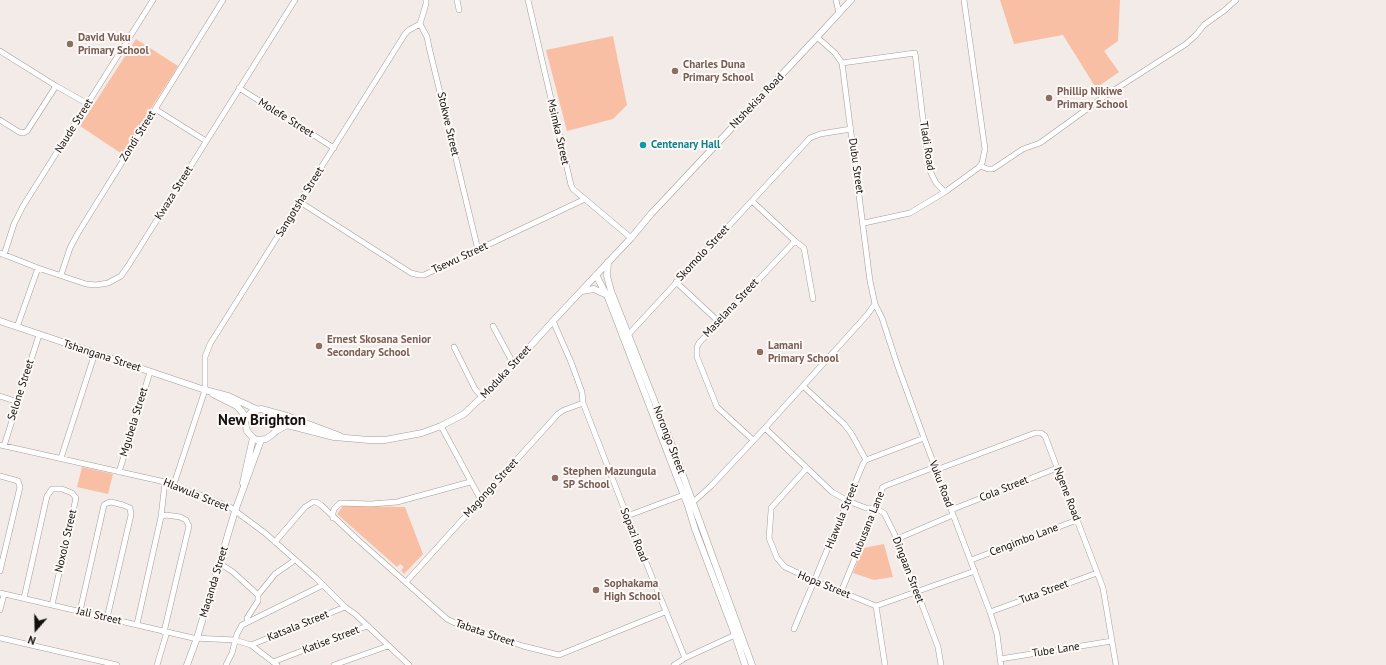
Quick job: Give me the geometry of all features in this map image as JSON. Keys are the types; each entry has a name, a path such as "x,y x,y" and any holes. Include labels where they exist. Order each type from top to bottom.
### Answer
{"street":[{"name":"Naude Street","path":"2,254 21,211 152,0"},
{"name":"Zondi Street","path":"61,275 70,248 78,233 222,0"},
{"name":"Kwaza Street","path":"2,254 86,284 96,285 108,283 121,276 295,0"},
{"path":"420,24 426,0"},
{"path":"457,0 459,10"},
{"name":"Msimka Street","path":"528,0 571,185 573,189 631,238"},
{"path":"836,0 839,13"},
{"name":"Ntshekisa Road","path":"631,238 721,138 818,37 851,0"},
{"path":"864,224 910,213 945,192 980,166 983,160 985,149 964,0"},
{"path":"980,166 993,169 1023,149 1040,143 1105,96 1186,44 1204,25 1236,0"},
{"name":"Sangotsha Street","path":"174,484 205,390 205,357 210,344 405,34 420,24"},
{"name":"Stokwe Street","path":"420,24 427,37 433,60 478,250"},
{"path":"818,37 835,53 842,63"},
{"path":"0,51 88,104"},
{"name":"Tladi Road","path":"842,63 915,53 929,169 936,183 945,192"},
{"name":"Dubu Street","path":"842,63 864,224 870,281 875,304"},
{"path":"0,120 19,132 27,132 56,86"},
{"name":"Molefe Street","path":"239,88 334,148"},
{"path":"155,109 206,141"},
{"name":"Skomolo Street","path":"628,335 778,171 812,136 851,129"},
{"name":"Tsewu Street","path":"300,202 415,275 424,275 585,199"},
{"path":"752,201 794,241 804,248 813,299"},
{"name":"Moduka Street","path":"276,431 287,425 323,435 345,438 369,440 396,439 422,434 464,414 483,398 631,238"},
{"name":"Maselana Street","path":"753,440 717,407 697,354 697,347 699,343 794,241"},
{"name":"Norongo Street","path":"608,262 608,280 673,448 686,494"},
{"path":"17,328 38,268"},
{"name":"Norongo Street","path":"596,275 607,296 686,494 695,528 733,618"},
{"path":"676,282 719,322"},
{"path":"582,291 594,289 607,296"},
{"path":"690,505 711,486 765,428 867,315 875,304"},
{"name":"Vuku Road","path":"875,304 884,323 924,438 990,612 1001,662"},
{"name":"Sopazi Road","path":"553,321 571,362 582,392 583,403 626,516 685,658"},
{"name":"Tshangana Street","path":"0,322 205,390 228,396 256,409"},
{"path":"493,326 506,353 514,365"},
{"name":"Selone Street","path":"2,445 18,402 39,335"},
{"path":"454,347 475,389 483,398"},
{"path":"61,458 95,353"},
{"name":"Mgubela Street","path":"119,472 150,372"},
{"path":"803,386 844,424 851,433 866,460 924,438"},
{"name":"Tshangana Street","path":"205,390 237,406 247,418"},
{"path":"0,396 18,402"},
{"name":"Magongo Street","path":"406,582 558,414 564,410 583,403"},
{"path":"256,409 265,409 269,411 275,418 277,426 276,431 270,437 262,440 253,438 247,431 246,427 249,414 256,409"},
{"name":"Moduka Street","path":"269,411 317,426 345,438"},
{"path":"441,426 481,500"},
{"path":"765,428 829,490 848,501 866,508 875,508"},
{"name":"Ngene Road","path":"936,469 1037,433 1041,433 1045,436 1105,596 1116,665"},
{"name":"Maqanda Street","path":"240,498 253,438"},
{"name":"Maqanda Street","path":"187,665 197,638 235,511 262,440"},
{"name":"Hlawula Street","path":"2,445 174,484 223,504 235,511 275,542 408,665"},
{"name":"Hlawula Street","path":"794,629 866,460"},
{"name":"Hopa Street","path":"807,468 771,508 769,538 775,555 780,563 791,571 876,606"},
{"name":"Cola Street","path":"898,540 952,513 1057,468"},
{"name":"Rubusana Lane","path":"841,592 881,492 885,486 936,469"},
{"path":"0,476 18,481 20,487 0,570"},
{"path":"136,624 161,517 165,482"},
{"path":"333,518 334,509 340,503 384,504 406,500 470,482"},
{"name":"Noxolo Street","path":"24,598 47,496 52,489 62,489 72,493 76,498 52,605"},
{"path":"626,516 686,494"},
{"path":"80,611 104,505 111,502 124,504 130,508 132,515 108,618"},
{"name":"Tabata Street","path":"275,542 305,507 314,502 321,505 333,518 447,619 523,646 558,655 665,612"},
{"name":"Dingaan Street","path":"875,508 884,513 898,540 938,647 941,665"},
{"path":"158,665 189,526 186,520 180,517 166,515 161,517"},
{"name":"Cengimbo Lane","path":"971,560 1077,520"},
{"path":"248,621 246,618 258,602 258,595 275,574 295,560"},
{"path":"219,563 233,572 258,595"},
{"path":"885,665 876,606 975,571"},
{"name":"Tuta Street","path":"990,612 1097,573"},
{"path":"226,665 242,625 323,585"},
{"path":"0,610 2,594"},
{"name":"Jali Street","path":"2,594 136,624 165,632 197,638 235,640 251,645"},
{"name":"Katsala Street","path":"251,645 345,607"},
{"path":"733,618 736,635 745,665"},
{"path":"733,618 752,665"},
{"name":"Katise Street","path":"275,664 367,626"},
{"path":"674,665 685,658 736,635"},
{"path":"0,638 117,665"},
{"name":"Tube Lane","path":"1001,662 1112,641"},
{"path":"251,645 275,664"},
{"path":"334,665 388,646"}],"shaded area":[{"path":"1000,0 1120,0 1118,41 1104,51 1119,72 1096,88 1063,35 1014,44"},
{"path":"613,36 627,105 613,119 567,131 546,50"},
{"path":"136,39 178,66 122,154 80,126"},
{"path":"82,467 113,474 108,494 77,487"},
{"path":"343,506 405,507 423,554 404,574 401,570 404,567 400,564 397,567 337,514"},
{"path":"884,544 893,577 874,580 853,573 863,548"}],"place":[{"name":"David Vuku Primary School","path":"70,44"},
{"name":"Charles Duna Primary School","path":"675,71"},
{"name":"Phillip Nikiwe Primary School","path":"1049,98"},
{"name":"Centenary Hall","path":"643,145"},
{"name":"Ernest Skosana Senior Secondary School","path":"319,346"},
{"name":"Lamani Primary School","path":"760,352"},
{"name":"Stephen Mazungula SP School","path":"555,478"},
{"name":"Sophakama High School","path":"596,590"}],"district":[{"name":"New Brighton","path":"262,421"}]}
